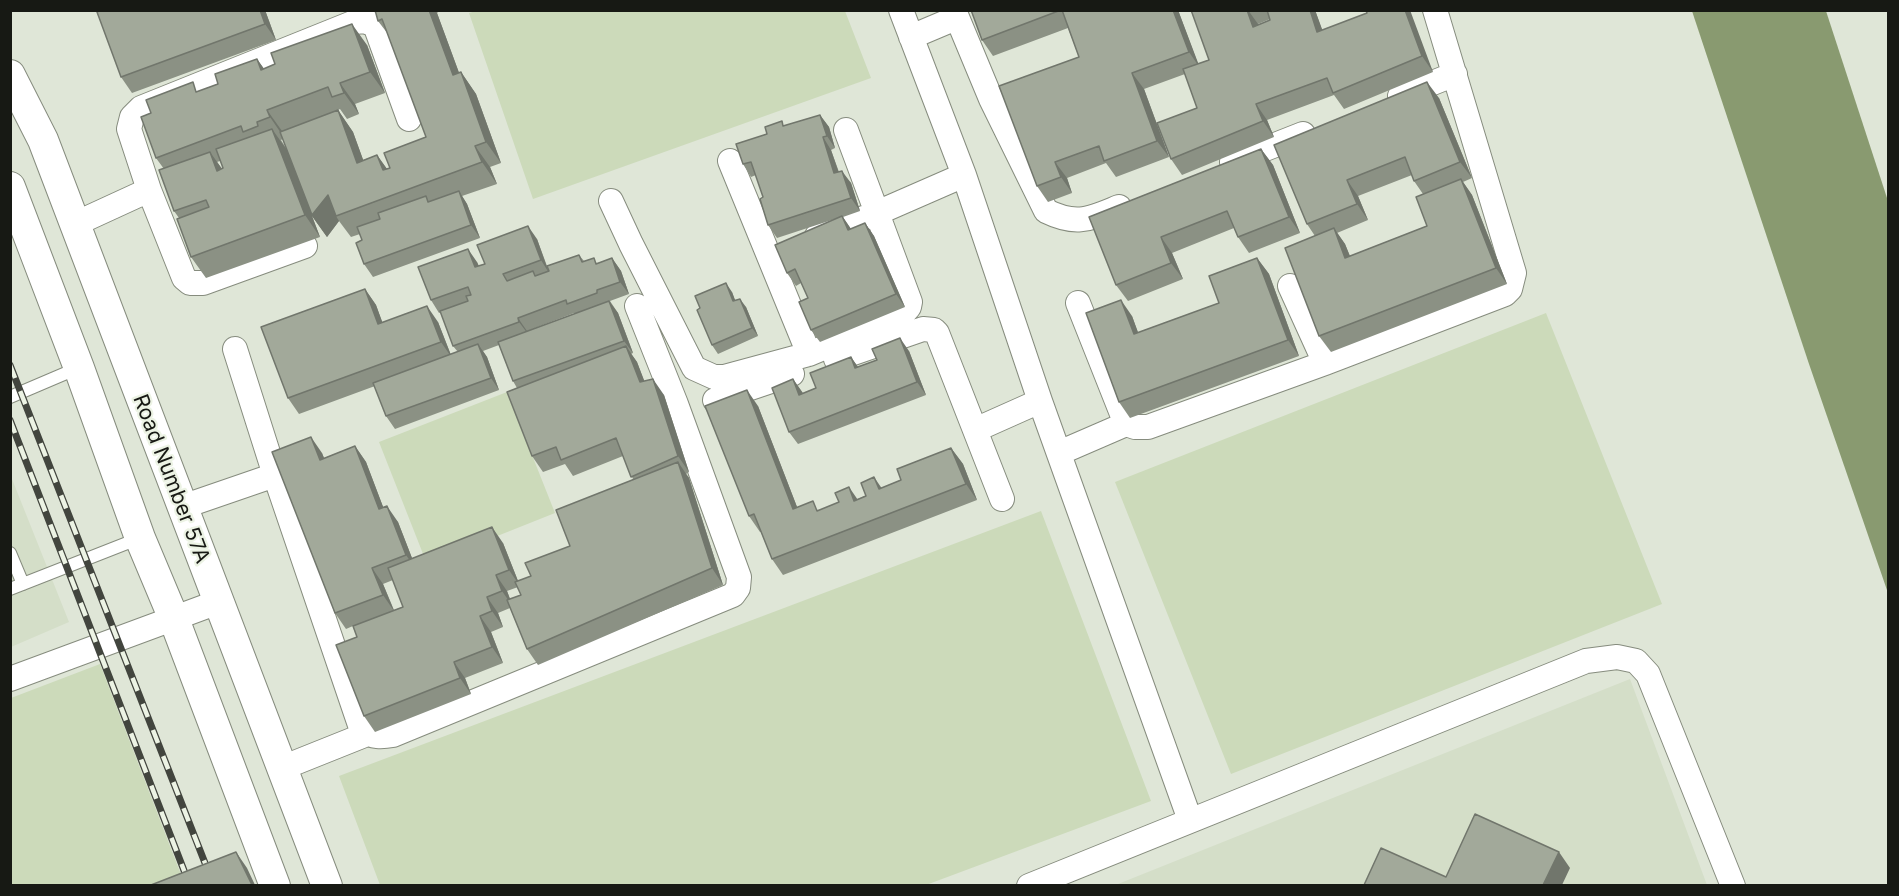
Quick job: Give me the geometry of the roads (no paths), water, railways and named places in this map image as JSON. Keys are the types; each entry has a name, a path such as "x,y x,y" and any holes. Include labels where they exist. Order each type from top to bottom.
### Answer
{"street":[{"path":"901,10 964,175 1040,401 1190,820"},
{"path":"1059,453 1126,424 1148,427 1325,363 1505,294 1510,289 1514,273 1435,10"},
{"path":"912,37 955,14 992,99 1046,211 1063,219 1088,219 1143,197"},
{"path":"305,246 203,283 190,282 184,278 149,190 129,129 132,117 141,108 355,22 364,21 375,25 409,119"},
{"path":"1377,105 1455,74"},
{"name":"Road Number 57A","path":"10,75 43,140 327,885"},
{"path":"1210,171 1321,127"},
{"path":"611,201 694,368 714,377 724,377 809,354 902,315 909,308 910,302 846,130"},
{"path":"730,160 786,247 809,354"},
{"path":"786,247 878,213 964,175"},
{"path":"10,187 79,368 140,538 174,618 275,885"},
{"path":"75,224 149,190"},
{"path":"1290,286 1325,363"},
{"path":"1078,303 1126,424"},
{"path":"235,349 362,731 381,737 393,735 733,595 738,588 740,577 637,306"},
{"path":"715,400 923,329 930,329 938,333 1002,499"},
{"path":"975,430 1040,401"},
{"path":"182,507 275,475"},
{"path":"10,680 218,602"},
{"path":"1029,885 1586,661 1617,657 1636,661 1648,674 1733,885"},
{"path":"282,768 367,734"}],"lane":[{"path":"10,397 79,368"},
{"path":"10,589 140,538"},
{"path":"10,553 23,584"}],"railway":[{"path":"10,365 214,886"},
{"path":"10,420 190,886"}]}
